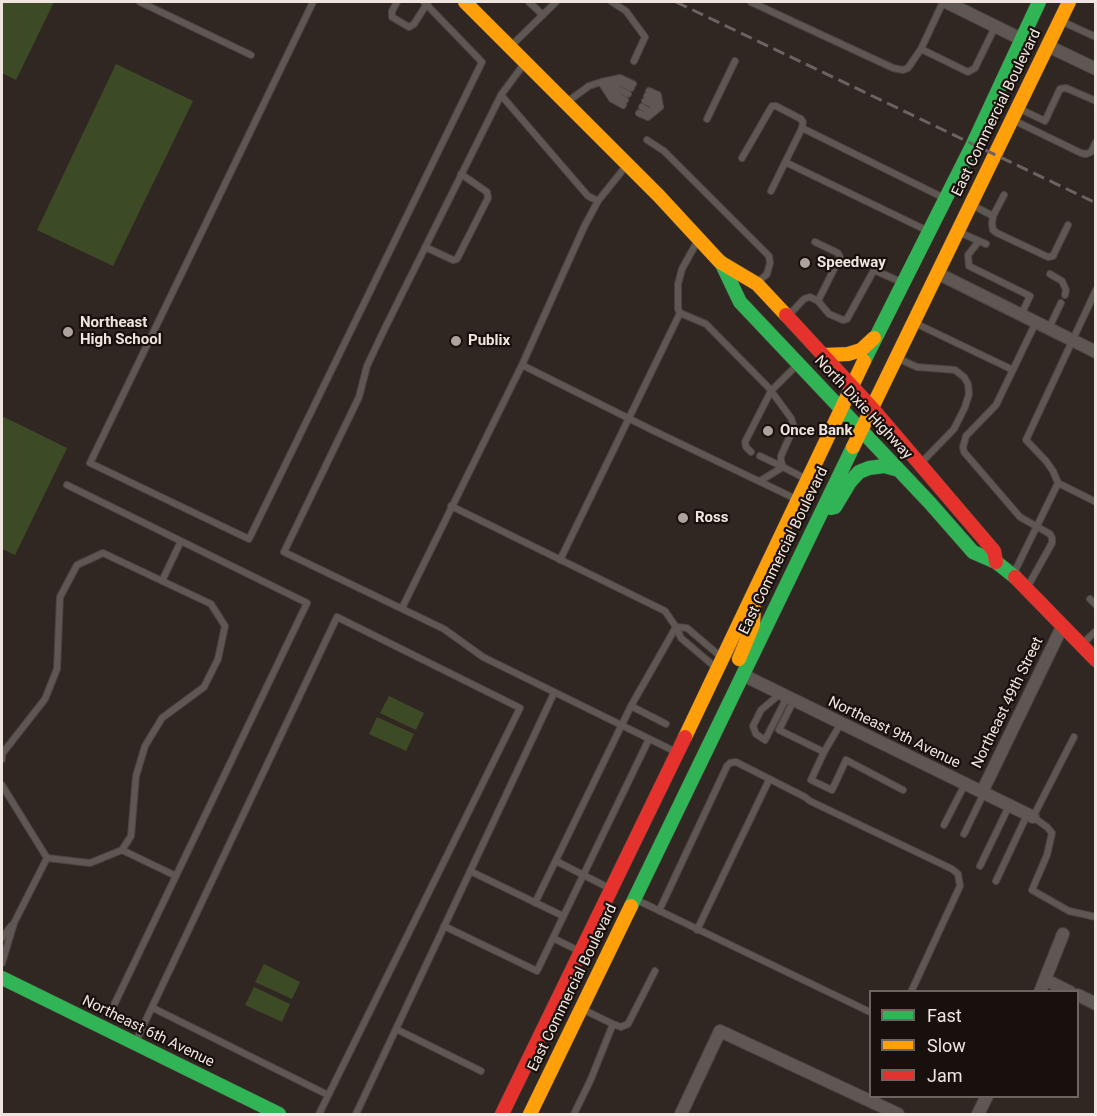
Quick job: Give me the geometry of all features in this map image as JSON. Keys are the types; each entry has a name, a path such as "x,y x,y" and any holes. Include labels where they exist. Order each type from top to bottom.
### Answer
{"main road":[{"name":"North Dixie Highway","path":"465,2 567,102 699,239 720,262 741,302 841,407 973,552 996,562 1013,576 1095,660"},
{"name":"East Commercial Boulevard","path":"502,1114 799,500 841,407 946,199 1039,2"},
{"name":"East Commercial Boulevard","path":"530,1114 1069,2"},
{"name":"North Dixie Highway","path":"720,262 757,284 872,408 994,551 996,562"},
{"path":"823,355 849,354 861,350 878,335"},
{"path":"821,512 835,507 859,472 884,466 899,470"},
{"path":"743,675 739,667 741,651 754,619 754,609 750,601"},
{"path":"700,764 697,760 698,747 725,688 726,666 720,663"},
{"path":"634,899 630,891 632,874 669,797 668,771"},
{"path":"573,1024 576,1000 615,915 616,904 611,889"},
{"name":"Northeast 6th Avenue","path":"2,978 278,1114"}],"street":[{"path":"945,2 1021,39"},
{"path":"1048,46 1095,69"},
{"path":"937,273 1095,352"},
{"name":"Northeast 49th Street","path":"983,793 1062,627"},
{"name":"Northeast 9th Avenue","path":"743,675 1030,816"},
{"path":"1041,990 1063,934"},
{"path":"1046,980 1066,990"},
{"path":"1079,996 1095,1004"},
{"path":"681,1114 720,1031 898,1114"},
{"path":"978,1114 986,1098"}],"lane":[{"path":"140,2 251,54"},
{"path":"314,2 90,464 249,539 482,62 426,2 414,24 409,27 392,17 392,11 397,2"},
{"path":"529,2 543,15"},
{"path":"511,46 556,2"},
{"path":"612,2 626,11 645,36 634,61"},
{"path":"751,2 893,68 903,70 908,68 921,49 945,2"},
{"path":"1060,21 1095,37"},
{"path":"921,49 968,72 975,68 996,26"},
{"path":"526,61 501,94 366,366 359,397 284,552 444,628 483,657 677,752"},
{"path":"707,119 735,61"},
{"path":"567,102 584,89 601,82 620,78 628,94 616,95 601,82"},
{"path":"1040,132 1060,90 1065,88 1095,101"},
{"path":"501,94 588,196 598,201"},
{"path":"644,102 658,95 661,108"},
{"path":"644,102 648,117 661,108"},
{"path":"644,102 661,108"},
{"path":"742,158 772,106 801,119 802,128 771,190"},
{"path":"1015,114 1045,121"},
{"path":"1015,114 1040,132 1086,154 1091,152 1095,142"},
{"path":"802,128 946,199"},
{"path":"647,140 664,151 769,256 767,273 757,284"},
{"path":"785,162 930,231"},
{"path":"402,608 522,365 598,201 627,164"},
{"path":"425,247 453,260 457,259 488,198 487,192 461,174"},
{"path":"1004,195 993,216 993,230 1048,257 1053,256 1068,225"},
{"path":"971,204 993,216"},
{"path":"958,231 983,243 968,255 969,266 1030,296 1021,315"},
{"path":"560,560 680,313 678,284 682,269 699,239"},
{"path":"815,242 840,255 818,301"},
{"path":"787,316 804,299 810,297 818,301 829,314 843,320 847,319 874,270 903,284"},
{"path":"1050,274 1062,281 1066,290 1065,295"},
{"path":"1095,290 1026,440 1053,471 1058,483 1095,501"},
{"path":"1049,328 1061,303"},
{"path":"680,313 706,324 771,390 794,423 781,456 783,467"},
{"path":"913,322 1013,370"},
{"path":"1026,589 1052,543 1050,534 1020,517 964,452 963,447 966,436 996,405 1036,322"},
{"path":"896,358 917,367 955,370 964,377 968,384 969,393 965,407 954,429 919,465"},
{"path":"751,452 745,442 771,390 799,363"},
{"path":"522,365 799,500"},
{"path":"760,456 808,480"},
{"path":"760,482 783,467"},
{"path":"1013,576 1058,483"},
{"path":"67,485 307,603 114,1005"},
{"path":"451,506 665,611 681,638 720,663"},
{"path":"162,580 181,541"},
{"path":"2,759 2,754 45,699 57,669 60,597 77,565 104,553 211,604 225,626 218,659 204,687 162,718 145,746 136,776 131,836 122,849 90,863 47,858"},
{"path":"135,1044 337,617 520,708 319,1114"},
{"path":"676,627 687,628 720,663"},
{"path":"536,903 631,706 676,627"},
{"path":"1080,645 1095,631"},
{"path":"356,1114 554,693"},
{"path":"787,697 765,740 759,737 754,730 756,718 761,710 787,697"},
{"path":"787,697 780,730 824,752"},
{"path":"631,706 666,724"},
{"path":"841,723 811,780 832,790 846,760 903,790"},
{"path":"996,881 1074,737"},
{"path":"444,926 537,971 649,739"},
{"path":"659,911 727,766 736,762 958,874 960,886 912,990"},
{"path":"697,930 770,780"},
{"path":"945,825 965,784"},
{"path":"2,785 47,858"},
{"path":"964,834 983,793"},
{"path":"980,866 1009,806"},
{"path":"1030,816 1052,833 1047,855 1032,890 1069,911 1095,917"},
{"path":"122,849 176,876"},
{"path":"2,963 14,923 47,858"},
{"path":"556,861 611,889"},
{"path":"470,871 563,916"},
{"path":"634,899 869,1012"},
{"path":"2,938 14,923"},
{"path":"553,938 581,952"},
{"path":"581,1009 621,1027 628,1024 655,971"},
{"path":"153,1008 328,1095"},
{"path":"574,1114 613,1024"},
{"path":"396,1029 481,1071"}],"green space":[{"path":"2,2 54,2 16,80 2,73"},
{"path":"116,64 193,101 113,266 37,230"},
{"path":"2,416 67,448 15,555 2,549"},
{"path":"389,696 424,713 416,730 380,713"},
{"path":"377,717 414,734 406,751 369,734"},
{"path":"264,964 300,982 292,999 255,982"},
{"path":"254,987 290,1004 282,1022 245,1005"}],"railway":[{"path":"676,2 1096,203"}],"traffic: fast":[{"path":"864,361 973,144 1039,2"},
{"path":"721,262 740,302 930,503 973,552 996,562 1015,577"},
{"path":"631,906 853,447"},
{"path":"831,508 835,507 859,472 884,466 899,470"},
{"path":"2,978 279,1114"}],"traffic: slow":[{"path":"465,2 659,196 720,262 757,284 786,315"},
{"path":"853,447 1069,2"},
{"path":"823,355 848,354 861,350 874,338"},
{"path":"685,737 864,361"},
{"path":"739,659 753,625 754,609 751,603"},
{"path":"530,1114 631,906"}],"traffic: jam":[{"path":"786,315 872,408 994,551 996,562"},
{"path":"1015,577 1096,660"},
{"path":"502,1114 685,737"}],"place":[{"name":"Speedway","path":"805,263"},
{"name":"Northeast High School","path":"68,332"},
{"name":"Publix","path":"456,341"},
{"name":"Once Bank","path":"768,431"},
{"name":"Ross","path":"683,518"}]}
